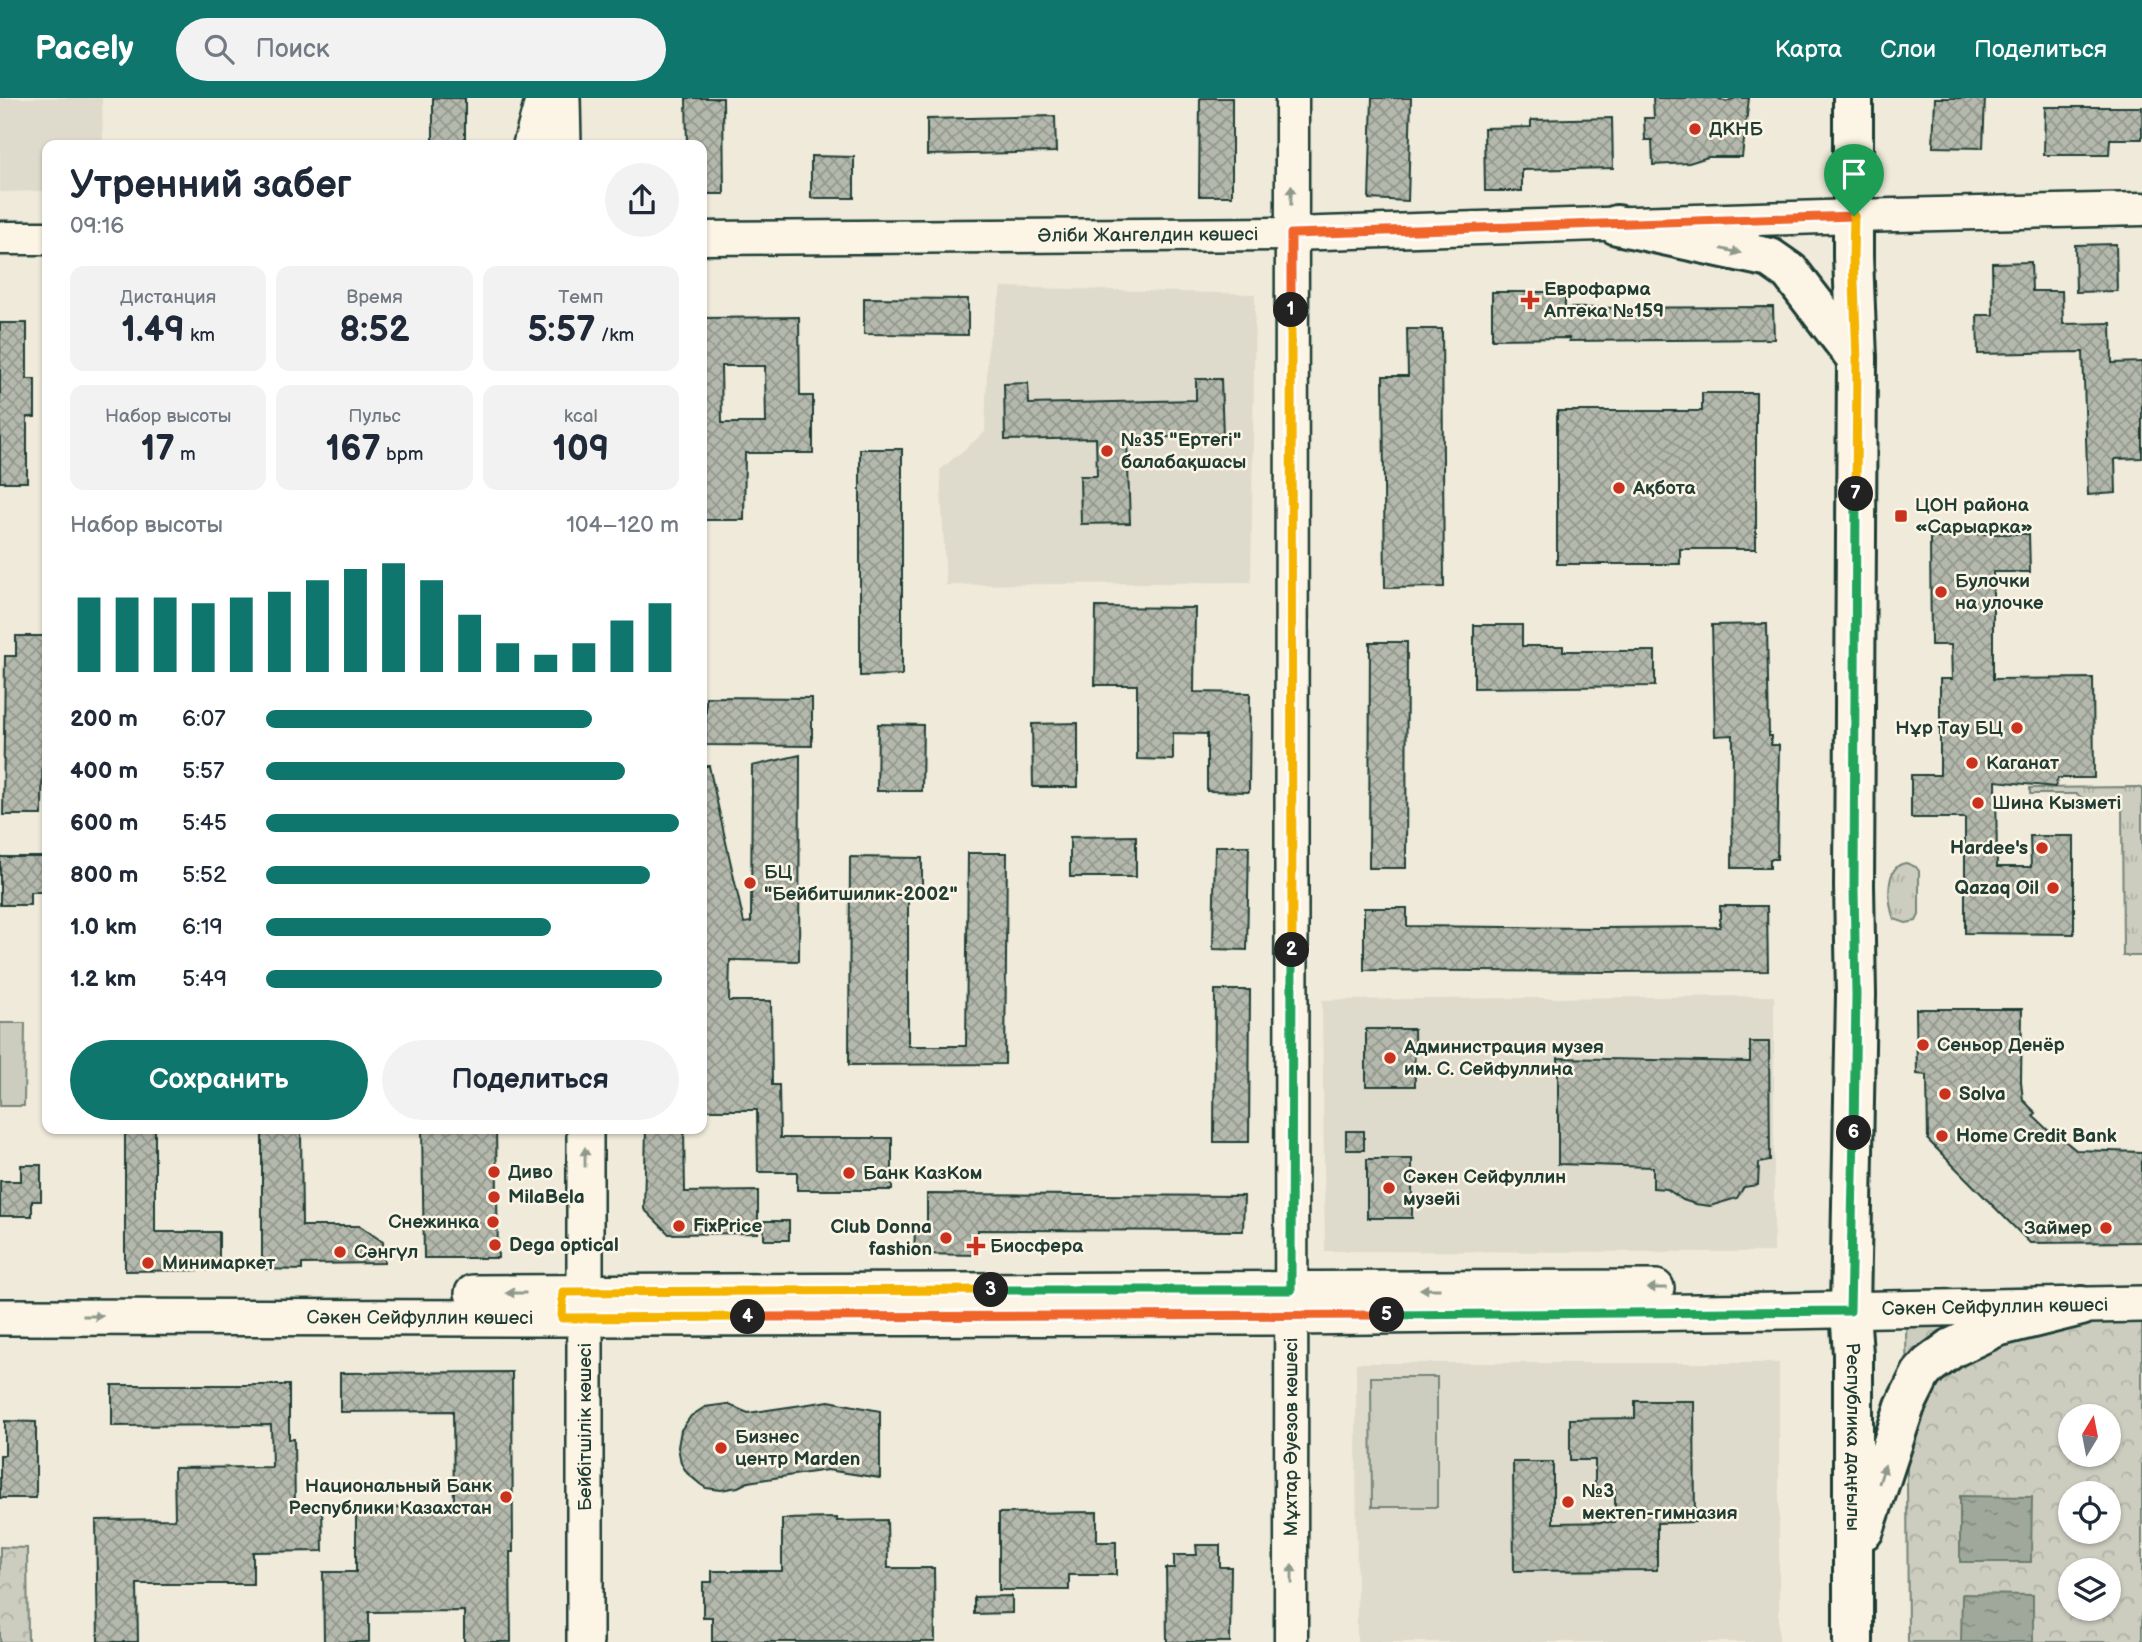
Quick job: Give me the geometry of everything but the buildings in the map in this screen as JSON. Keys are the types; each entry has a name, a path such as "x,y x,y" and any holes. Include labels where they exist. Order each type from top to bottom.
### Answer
{"main road":[{"path":"532,140 544,98"},
{"path":"562,98 563,140"},
{"path":"586,98 586,140"},
{"name":"Республика даңғылы","path":"1853,98 1853,257 1857,359 1854,874 1856,995 1850,1299 1853,1354 1853,1642"},
{"path":"1617,225 1770,258 1790,272 1857,359"},
{"name":"Бейбітшілік көшесі","path":"562,1134 574,1305 585,1642"},
{"name":"Бейбітшілік көшесі","path":"562,1642 574,1305 585,1134"},
{"name":"Сәкен Сейфуллин көшесі","path":"1850,1299 2142,1283"},
{"name":"Сәкен Сейфуллин көшесі","path":"0,1294 90,1292 574,1305"},
{"name":"Сәкен Сейфуллин көшесі","path":"0,1317 574,1305 1850,1299 2081,1306 2142,1304"},
{"path":"1854,1562 1905,1406 1921,1374 1952,1348 1996,1327 2081,1306"}],"street":[{"name":"Мұхтар Әуезов көшесі","path":"1292,98 1292,1642"},
{"name":"Әліби Жангелдин көшесі","path":"707,238 1291,234 2142,209"},
{"path":"0,238 42,238"}],"shaded area":[{"path":"0,98 102,98 103,140 42,140 42,191 0,192"},
{"name":"№35 \"Ертегі\" балабақшасы","path":"1002,287 1255,294 1251,582 946,585 940,470 985,432 988,344"},
{"path":"1774,996 1774,1252 1325,1251 1322,1000"},
{"name":"№3 мектеп-гимназия","path":"1356,1363 1779,1363 1779,1642 1357,1642"}],"green space":[{"path":"2030,788 2142,788 2142,956 2123,956 2122,804 2089,803 2077,794 2030,794"},
{"path":"1906,863 1919,871 1919,915 1916,921 1906,923 1894,919 1889,896 1894,871 1899,865"},
{"path":"0,1023 25,1023 24,1106 0,1106"},
{"path":"1906,1309 2142,1314 2142,1642 1908,1642"},
{"path":"1371,1377 1437,1377 1437,1507 1372,1507"},
{"path":"0,1547 27,1548 28,1642 0,1642"}],"water":[{"path":"1960,1496 2032,1497 2031,1562 1960,1562"},
{"path":"1962,1594 2033,1595 2033,1642 1961,1642"}],"place":[{"name":"ДКНБ","path":"1695,129"},
{"name":"Еврофарма Аптека №159","path":"1530,300"},
{"name":"№35 \"Ертегі\" балабақшасы","path":"1107,451"},
{"name":"Ақбота","path":"1619,488"},
{"name":"ЦОН района «Сарыарка»","path":"1901,516"},
{"name":"Булочки на улочке","path":"1941,592"},
{"name":"Нұр Тау БЦ","path":"2017,728"},
{"name":"Каганат","path":"1972,763"},
{"name":"Шина Кызметі","path":"1978,803"},
{"name":"Hardee's","path":"2042,848"},
{"name":"БЦ \"Бейбитшилик-2002\"","path":"750,883"},
{"name":"Qazaq Oil","path":"2053,888"},
{"name":"Сеньор Денёр","path":"1923,1045"},
{"name":"Администрация музея им. С. Сейфуллина","path":"1390,1058"},
{"name":"Solva","path":"1945,1094"},
{"name":"Home Credit Bank","path":"1942,1136"},
{"name":"Диво","path":"494,1172"},
{"name":"Банк КазКом","path":"849,1173"},
{"name":"Сәкен Сейфуллин музейі","path":"1389,1188"},
{"name":"MilaBela","path":"494,1197"},
{"name":"Снежинка","path":"493,1222"},
{"name":"FixPrice","path":"679,1226"},
{"name":"Займер","path":"2106,1228"},
{"name":"Club Donna fashion","path":"946,1238"},
{"name":"Dega optical","path":"495,1245"},
{"name":"Биосфера","path":"976,1246"},
{"name":"Сәнгүл","path":"340,1252"},
{"name":"Минимаркет","path":"148,1263"},
{"name":"Бизнес центр Marden","path":"721,1448"},
{"name":"Национальный Банк Республики Казахстан","path":"506,1497"},
{"name":"№3 мектеп-гимназия","path":"1568,1502"}],"route":[{"path":"1854,216 1857,359 1854,886 1856,995 1850,1311 1292,1317 562,1318 563,1292 1291,1290 1291,234 1854,216"}]}
